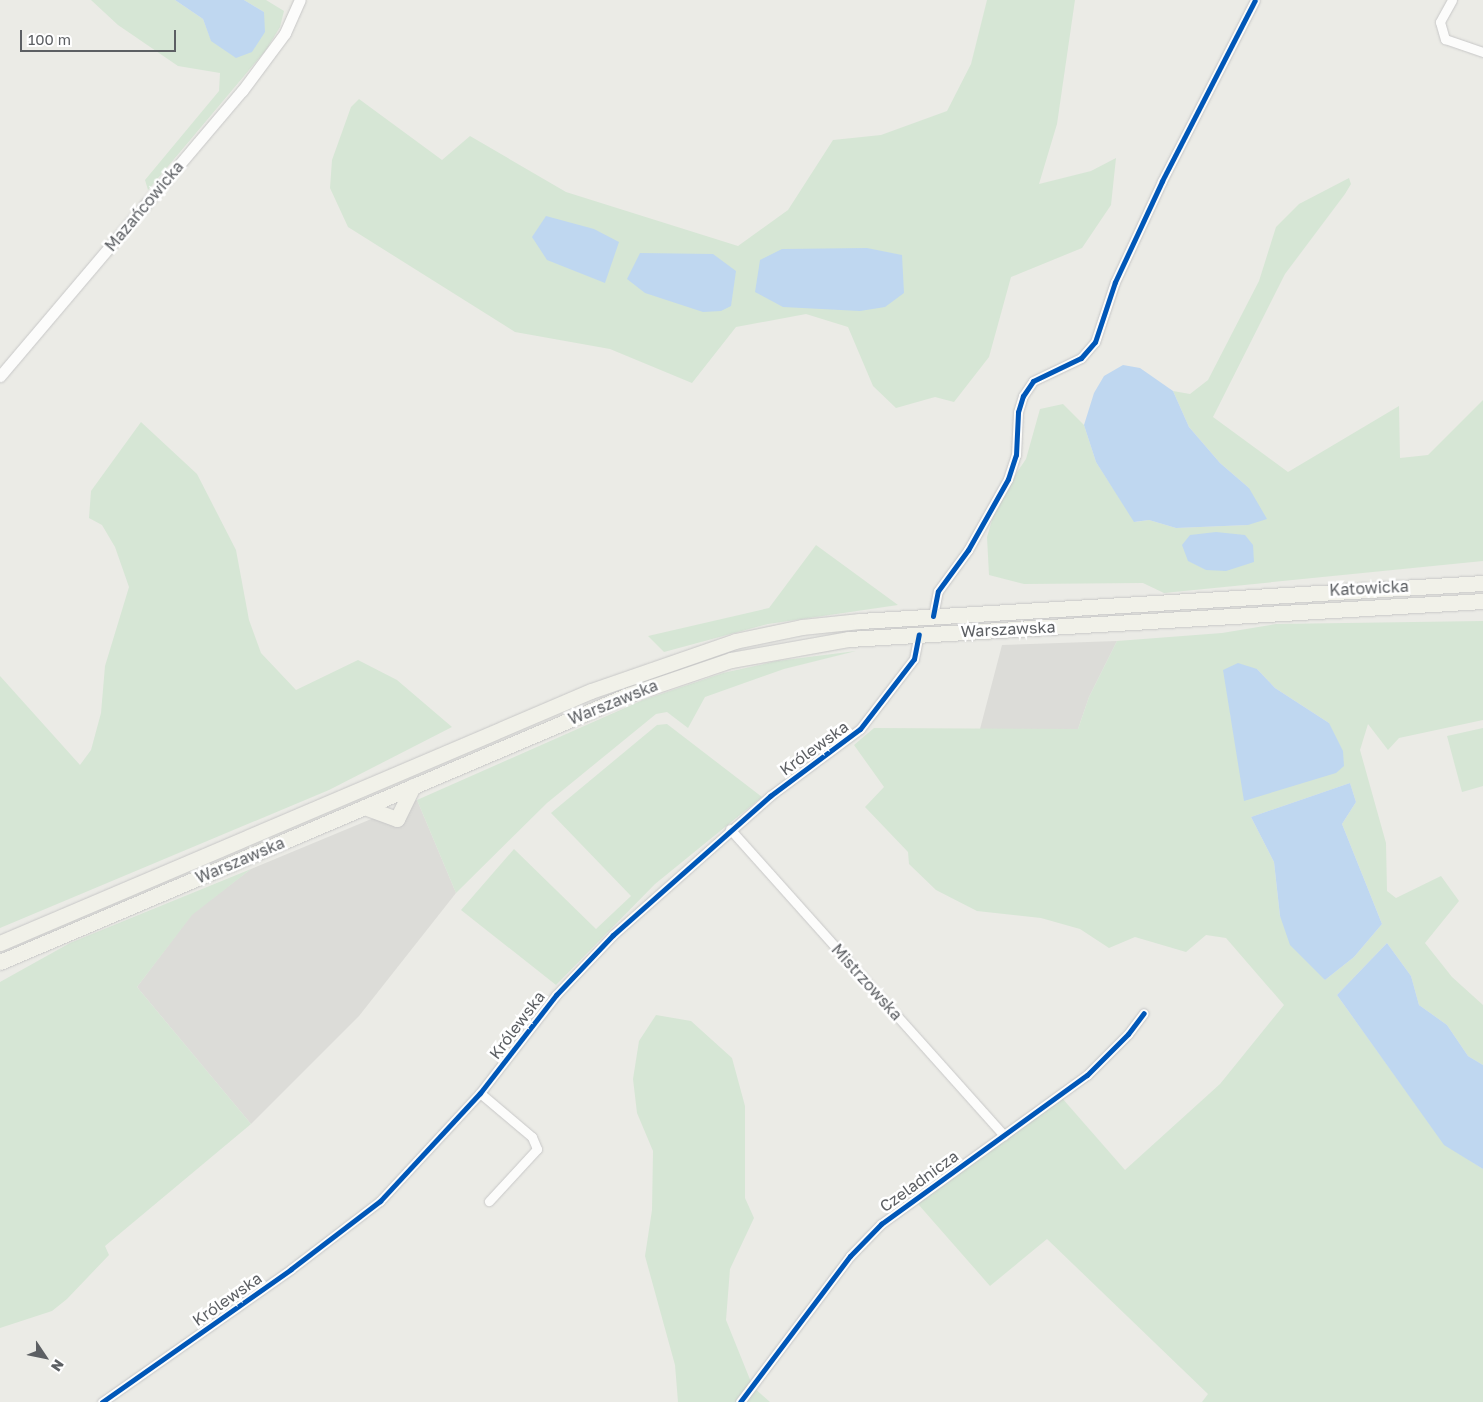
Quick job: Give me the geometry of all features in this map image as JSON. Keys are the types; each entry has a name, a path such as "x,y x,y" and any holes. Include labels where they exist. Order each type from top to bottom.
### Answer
{"main road":[{"name":"Katowicka","path":"1255,596 1483,583"},
{"name":"Warszawska","path":"0,943 656,665 735,641 802,627 933,616 1255,596"},
{"name":"Katowicka","path":"1269,613 1483,601"},
{"name":"Warszawska","path":"0,962 413,786 691,672 775,650 919,634 1269,613"},
{"path":"364,807 397,819 413,786"}],"street":[{"name":"Mazańcowicka","path":"0,376 236,98 285,34 300,0"},
{"path":"933,616 938,591 972,544 1008,480 1016,455 1018,412 1023,396 1033,381 1081,358 1095,342 1115,282 1158,189 1256,0"},
{"path":"1452,0 1440,22 1444,39 1483,52"},
{"name":"Królewska","path":"102,1402 368,1211 480,1094 556,995 661,888 730,829 860,729 914,659 919,634"},
{"name":"Mistrzowska","path":"730,829 1004,1135"},
{"name":"Czeladnicza","path":"740,1402 862,1243 881,1224 1106,1059 1144,1013"},
{"path":"480,1094 532,1137 536,1149 489,1201"}],"shaded area":[{"path":"1117,641 1089,697 1078,729 980,729 1002,645"},
{"path":"417,800 456,893 359,1016 251,1124 137,987 192,914 251,869"}],"green space":[{"path":"91,0 175,0 203,19 211,40 264,12 244,0 266,0 284,11 280,27 266,50 148,190 145,180 219,91 220,73 178,66 118,25"},
{"path":"987,0 1075,0 1057,124 1039,184 1091,171 1116,158 1111,205 1082,248 1011,277 989,357 954,402 935,397 896,408 873,386 848,327 806,314 736,327 692,383 610,349 515,332 348,227 330,188 332,160 351,107 359,99 442,160 470,136 566,192 738,246 788,210 833,140 881,135 947,111 971,64"},
{"path":"1349,178 1351,184 1345,194 1285,274 1213,417 1288,472 1399,406 1400,458 1428,455 1483,400 1483,561 1164,593 1143,583 1024,584 989,575 987,537 998,500 1026,459 1040,409 1063,404 1084,425 1096,462 1135,522 1149,520 1176,528 1248,525 1249,488 1220,463 1189,427 1173,391 1190,394 1208,380 1259,281 1276,227 1299,204"},
{"path":"141,422 197,474 236,550 249,620 261,653 296,690 358,660 397,680 452,727 329,790 0,928 0,676 80,765 91,750 101,713 105,666 129,587 115,547 102,525 89,518 91,491"},
{"path":"816,545 898,605 768,624 664,652 648,636 769,608"},
{"path":"1483,621 1483,720 1399,738 1388,750 1368,724 1360,750 1386,843 1387,891 1396,898 1441,876 1459,901 1425,943 1452,977 1483,1005 1483,1065 1468,1056 1447,1025 1419,1005 1411,976 1387,943 1337,995 1444,1144 1483,1169 1483,1402 1202,1402 1208,1394 1047,1239 990,1286 918,1204 1062,1098 1125,1170 1220,1084 1284,1005 1226,938 1206,935 1186,952 1135,937 1109,948 1080,929 1041,918 977,911 936,890 909,864 908,852 865,807 884,787 854,745 874,728 1078,729 1089,697 1117,641 1222,633 1276,624","holes":["1257,669 1275,688 1329,723 1231,719 1229,700","1350,783 1356,802 1342,824 1382,924 1354,957 1325,980 1280,916 1274,862 1251,817"]},
{"path":"856,651 784,669 705,697 688,728 667,712 656,714 547,803 456,893 417,800 643,700 723,673 777,661"},
{"path":"667,724 762,797 655,884 556,985 461,910 514,849 596,929 631,896 551,813 657,725"},
{"path":"1483,728 1483,786 1462,792 1447,736"},
{"path":"251,869 192,915 137,987 251,1124 105,1246 109,1255 67,1299 52,1311 0,1328 0,982 70,943"},
{"path":"656,1015 691,1021 732,1058 745,1106 745,1198 754,1218 730,1269 726,1320 753,1387 770,1402 678,1402 675,1365 645,1256 652,1210 653,1151 637,1113 633,1079 639,1041"}],"water":[{"path":"175,0 244,0 264,12 265,32 252,52 236,58 211,41 203,19"},
{"path":"546,216 594,229 619,242 605,283 547,260 532,237"},
{"path":"867,248 902,255 904,293 885,307 860,311 783,307 755,292 760,260 782,249"},
{"path":"640,253 713,254 736,271 731,306 721,311 703,312 645,293 627,279"},
{"path":"1123,365 1140,368 1173,391 1189,427 1220,463 1249,488 1267,519 1248,525 1176,528 1149,520 1134,522 1096,462 1084,425 1094,393 1104,376"},
{"path":"1216,532 1245,535 1253,545 1254,562 1226,571 1206,570 1188,561 1182,545 1190,535"},
{"path":"1238,663 1257,669 1275,688 1329,723 1343,751 1344,766 1336,773 1244,801 1223,670"},
{"path":"1350,783 1356,802 1342,824 1382,924 1354,957 1325,980 1290,945 1280,916 1274,862 1251,817"},
{"path":"1387,943 1411,976 1419,1005 1447,1025 1468,1056 1483,1065 1483,1169 1444,1145 1337,995"}],"cycle path":[{"path":"933,616 938,591 968,550 1008,479 1016,455 1018,412 1023,396 1033,381 1081,358 1095,342 1115,282 1162,181 1255,0"},
{"path":"102,1402 291,1269 380,1201 480,1093 556,995 613,935 770,796 860,729 914,659 919,634"},
{"path":"740,1402 850,1256 881,1224 1087,1075 1128,1034 1144,1013"}]}
